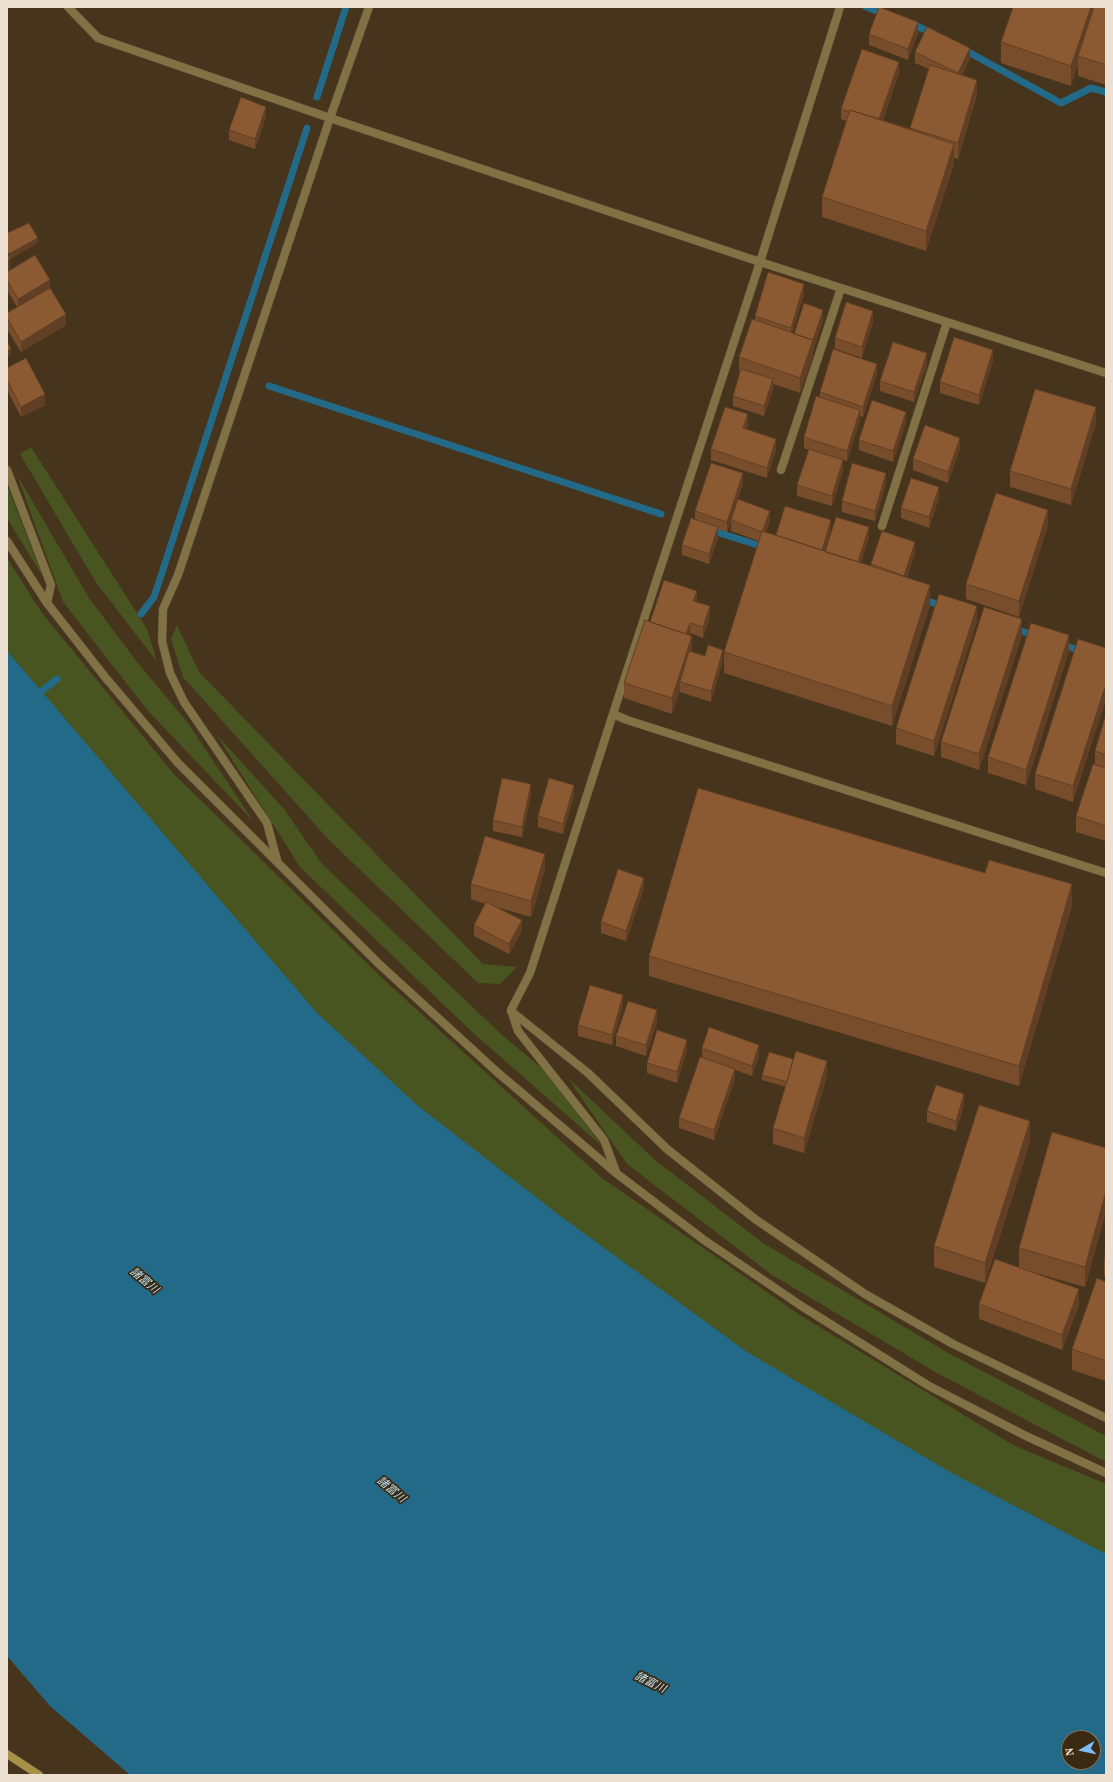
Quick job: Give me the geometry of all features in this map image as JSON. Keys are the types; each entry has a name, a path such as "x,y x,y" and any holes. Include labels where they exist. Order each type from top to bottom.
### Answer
{"main road":[{"path":"7,1754 39,1775"}],"street":[{"path":"68,7 98,38 330,118 760,262 1106,373"},
{"path":"277,862 267,823 184,702 170,673 162,641 163,609 178,575 330,118 369,7"},
{"path":"616,1173 604,1140 518,1031 511,1010 530,973 760,262 840,7"},
{"path":"781,470 841,288"},
{"path":"882,526 947,322"},
{"path":"7,470 51,585 48,602"},
{"path":"7,541 48,602 105,677 178,763 396,980 497,1072 616,1173 704,1240 803,1307 922,1382 1026,1436 1106,1473"},
{"path":"613,714 627,720 1106,873"},
{"path":"511,1010 588,1073 667,1149 755,1219 865,1294 953,1344 1106,1418"}],"green space":[{"path":"31,447 147,629 157,662 95,581 20,454"},
{"path":"17,475 89,598 137,662 188,723 254,822 148,711 63,602"},
{"path":"7,485 43,577 7,518"},
{"path":"7,558 42,613 173,773 384,980 602,1178 800,1315 1013,1445 1106,1484 1106,1596 480,1215 7,688"},
{"path":"177,625 199,672 483,964 517,967 500,984 478,983 328,839 183,677 171,639"},
{"path":"216,734 284,809 322,864 502,1035 544,1070 602,1146 471,1031 300,867"},
{"path":"568,1078 655,1160 763,1243 950,1354 1106,1436 1106,1462 937,1373 772,1275 627,1164"}],"water":[{"name":"諸富川","path":"7,651 316,1012 418,1106 559,1215 747,1352 950,1472 1106,1554 1106,1775 130,1775 50,1706 7,1656"}],"building":[{"path":"879,7 918,22 908,49 869,34"},
{"path":"1013,7 1091,7 1071,66 1001,42"},
{"path":"1094,7 1106,7 1106,65 1078,56"},
{"path":"927,27 970,48 958,73 915,52"},
{"path":"862,49 899,62 879,119 850,110 849,112 841,109"},
{"path":"930,65 977,80 958,143 910,128"},
{"path":"241,97 266,107 255,139 229,130"},
{"path":"850,110 954,144 926,231 822,197"},
{"path":"29,223 38,238 9,254 7,251 7,233"},
{"path":"7,253 10,259 7,261"},
{"path":"35,255 50,280 18,299 7,280 7,272"},
{"path":"768,272 804,284 791,328 755,316"},
{"path":"50,288 66,314 21,342 7,318 7,313"},
{"path":"846,302 873,311 862,347 835,338"},
{"path":"804,303 823,310 813,340 794,334"},
{"path":"752,319 813,340 800,378 739,357"},
{"path":"954,337 993,350 979,395 940,382"},
{"path":"7,341 11,349 7,351"},
{"path":"893,342 927,353 914,392 880,381"},
{"path":"833,349 877,364 863,407 820,392"},
{"path":"26,358 45,394 21,407 7,380 7,368"},
{"path":"741,369 773,379 764,406 733,396"},
{"path":"1035,389 1096,407 1071,489 1010,471"},
{"path":"816,396 860,410 847,451 804,437"},
{"path":"872,400 906,412 893,451 859,440"},
{"path":"725,407 748,414 743,428 776,439 767,468 711,449"},
{"path":"925,425 960,438 948,472 913,459"},
{"path":"809,449 843,460 832,496 797,485"},
{"path":"711,463 743,473 727,522 695,511"},
{"path":"852,463 886,473 875,511 842,501"},
{"path":"911,478 939,487 929,517 901,508"},
{"path":"996,493 1048,510 1019,601 966,584"},
{"path":"738,499 770,511 762,532 731,520"},
{"path":"785,506 831,520 822,550 776,535"},
{"path":"836,517 869,527 858,562 825,552"},
{"path":"691,518 718,527 709,554 682,545"},
{"path":"762,531 930,585 892,706 724,652"},
{"path":"882,531 915,542 904,576 871,564"},
{"path":"664,580 697,591 693,601 710,606 703,627 690,623 686,634 650,622"},
{"path":"939,594 977,606 934,741 896,728"},
{"path":"984,607 1022,619 979,754 941,742"},
{"path":"645,620 692,636 672,698 624,683"},
{"path":"1031,623 1069,635 1026,770 988,757"},
{"path":"1078,639 1106,648 1106,684 1073,786 1035,774"},
{"path":"708,645 723,650 711,691 680,682 689,651 705,656"},
{"path":"1106,714 1106,755 1095,751"},
{"path":"1093,764 1106,768 1106,826 1076,816"},
{"path":"502,778 531,784 522,827 493,820"},
{"path":"549,778 574,785 563,824 538,816"},
{"path":"698,788 985,873 989,860 1072,884 1019,1066 649,956"},
{"path":"485,836 545,854 531,901 471,884"},
{"path":"618,869 644,878 626,931 601,922"},
{"path":"486,902 522,920 509,944 474,925"},
{"path":"590,985 623,995 612,1035 578,1025"},
{"path":"628,1001 657,1010 646,1045 616,1036"},
{"path":"709,1027 759,1045 752,1066 702,1048"},
{"path":"657,1030 687,1040 677,1072 647,1063"},
{"path":"796,1051 827,1061 804,1138 773,1128"},
{"path":"769,1052 793,1059 787,1082 762,1075"},
{"path":"700,1057 735,1069 714,1130 679,1118"},
{"path":"936,1085 964,1094 956,1121 927,1111"},
{"path":"979,1105 1030,1121 985,1263 934,1246"},
{"path":"1052,1132 1106,1148 1106,1191 1085,1267 1019,1248"},
{"path":"995,1259 1079,1289 1062,1335 979,1304"},
{"path":"1097,1278 1106,1282 1106,1361 1072,1349"}],"waterway":[{"path":"317,97 346,7"},
{"path":"866,7 886,14"},
{"path":"909,23 935,34"},
{"path":"963,49 1061,103 1091,88 1106,92"},
{"path":"141,614 154,597 307,128"},
{"path":"269,386 661,514"},
{"path":"710,530 767,548"},
{"path":"921,599 943,606"},
{"path":"1014,629 1037,636"},
{"path":"1060,644 1084,652"},
{"path":"35,696 57,679"}]}
